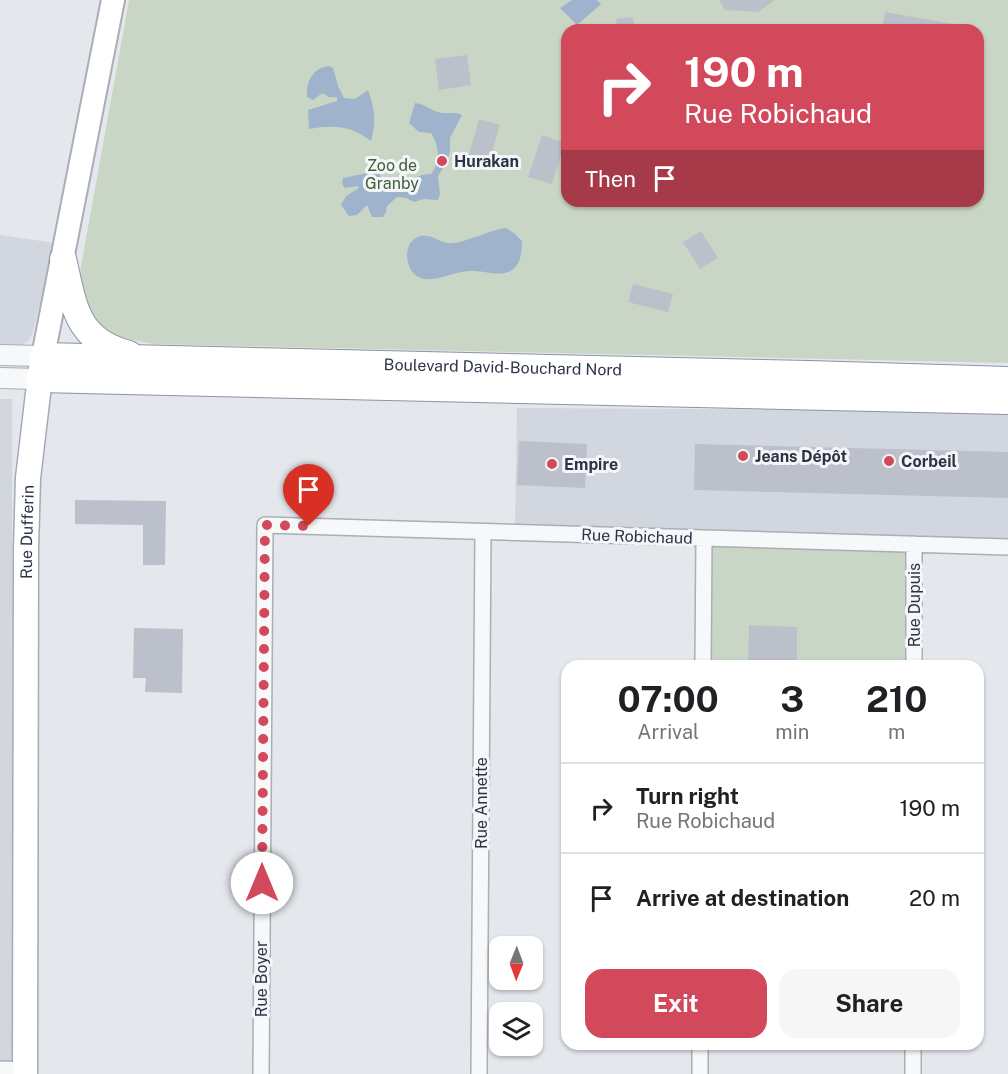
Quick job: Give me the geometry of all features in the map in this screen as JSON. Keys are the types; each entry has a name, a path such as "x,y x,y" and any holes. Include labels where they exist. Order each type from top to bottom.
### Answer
{"highway":[{"path":"63,259 77,317 91,335 118,351 153,360"},
{"name":"Boulevard David-Bouchard Nord","path":"41,368 153,360 797,373 1008,380"},
{"name":"Boulevard David-Bouchard Nord","path":"41,368 1008,401"}],"main road":[{"name":"Rue Dufferin","path":"25,1072 28,478 41,368 113,0"}],"street":[{"name":"Boulevard David-Bouchard Nord","path":"0,355 41,368"},
{"name":"Boulevard David-Bouchard Nord","path":"0,378 41,368"},
{"name":"Rue Robichaud","path":"265,525 1008,547"},
{"name":"Rue Boyer","path":"261,1074 265,525"},
{"name":"Rue Annette","path":"479,1074 483,532"},
{"path":"703,660 704,538"},
{"name":"Rue Dupuis","path":"914,544 914,660"},
{"path":"700,1050 700,1074"},
{"path":"913,1050 913,1074"},
{"path":"0,1069 25,1072"}],"shaded area":[{"path":"0,235 55,243 32,335 28,341 18,347 0,345"},
{"path":"0,399 12,399 13,1074 0,1074"},
{"path":"517,408 1008,411 1008,542 696,529 515,525"}],"green space":[{"name":"Zoo de Granby","path":"129,0 1008,0 1008,363 153,344 118,337 98,322 85,300 80,272"},
{"path":"696,543 915,552 914,660 696,660"}],"water":[{"path":"572,0 597,0 601,4 578,24 560,8"},
{"path":"329,66 333,68 344,98 355,99 368,90 374,115 371,141 349,129 327,127 309,129 308,110 337,101 337,97 328,97 325,94 313,100 307,97 311,77 318,70"},
{"name":"Hurakan","path":"415,103 441,113 462,115 450,138 447,162 438,176 440,194 438,200 424,199 414,202 397,197 387,206 383,217 372,217 367,205 357,215 349,216 341,205 346,196 359,188 357,186 345,188 342,184 343,178 377,171 388,187 431,174 434,169 438,154 434,138 431,133 419,132 409,123"},
{"path":"506,228 522,241 519,261 508,272 497,274 476,271 427,279 415,275 408,264 410,244 421,236 454,243"}],"building":[{"path":"719,0 775,0 758,12 725,10"},
{"path":"885,12 953,24 883,24"},
{"path":"633,17 634,24 617,24 616,19"},
{"path":"467,55 471,85 439,90 435,59"},
{"path":"479,119 500,125 488,164 468,158"},
{"path":"542,135 561,142 561,156 552,184 528,177"},
{"path":"701,231 718,258 700,269 683,242"},
{"path":"633,284 673,294 668,312 628,302"},
{"name":"Empire","path":"519,441 587,444 585,488 517,485"},
{"path":"695,444 1008,452 1008,498 694,490"},
{"path":"75,500 166,501 165,565 143,565 143,525 75,524"},
{"path":"749,625 797,627 797,660 748,660"},
{"path":"134,628 183,629 182,693 145,692 146,678 133,678"}],"place":[{"name":"Hurakan","path":"442,161"},
{"name":"Jeans Dépôt","path":"743,456"},
{"name":"Corbeil","path":"889,461"},
{"name":"Empire","path":"552,464"}],"route":[{"path":"262,883 265,525 309,526"}]}
